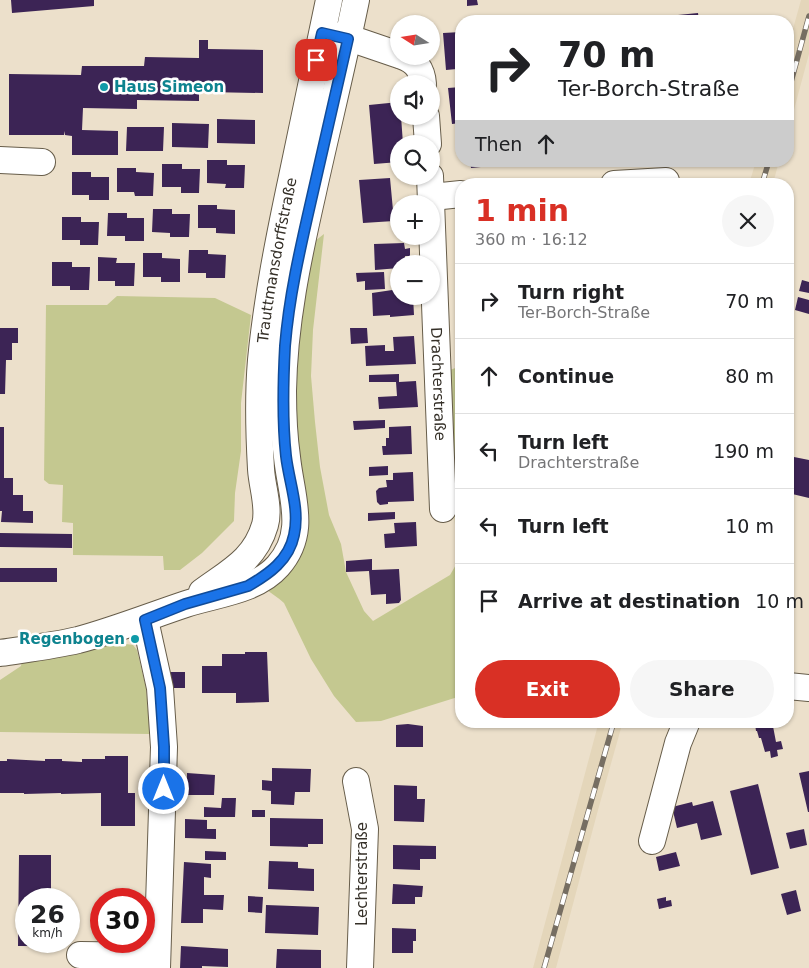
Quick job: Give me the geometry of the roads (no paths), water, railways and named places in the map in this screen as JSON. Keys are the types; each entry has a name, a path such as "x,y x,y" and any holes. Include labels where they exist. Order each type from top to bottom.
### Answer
{"street":[{"name":"Trauttmansdorffstraße","path":"185,604 248,558 257,546 265,522 266,513 260,457 260,417 261,363 265,316 276,253 329,0"},
{"name":"Trauttmansdorffstraße","path":"185,604 248,586 266,576 276,567 291,546 296,519 284,431 285,346 301,244 356,0"},
{"path":"322,33 390,53"},
{"path":"0,160 42,162"},
{"name":"Drachterstraße","path":"443,509 431,186 455,192"},
{"path":"0,653 76,640 145,620 185,604"},
{"path":"80,955 157,962 164,747 160,688 145,620"},
{"path":"794,687 809,688"},
{"path":"652,842 678,743 684,728"},
{"name":"Lechterstraße","path":"356,781 364,829 360,968"}],"railway":[{"path":"794,71 809,16"},
{"path":"764,178 767,167"},
{"path":"544,968 612,728"}],"place":[{"name":"Haus Simeon","path":"104,87"},
{"name":"Regenbogen","path":"135,639"}]}
